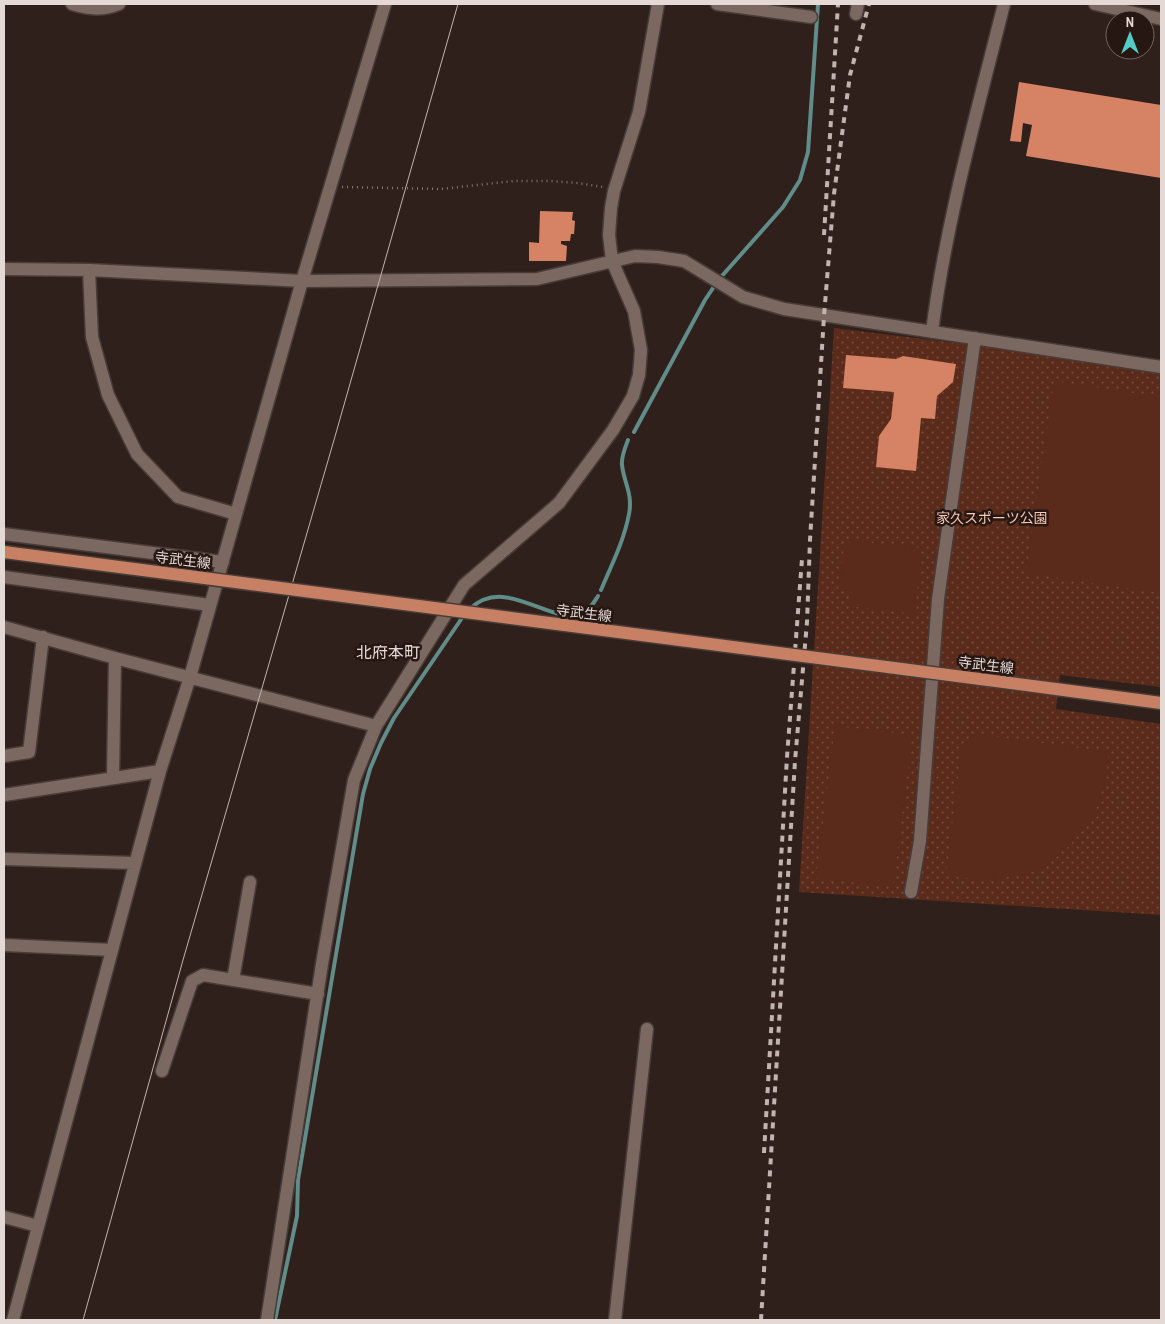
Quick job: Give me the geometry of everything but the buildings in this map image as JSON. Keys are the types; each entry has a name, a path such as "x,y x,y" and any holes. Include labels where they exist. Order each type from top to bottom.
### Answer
{"main road":[{"name":"寺武生線","path":"4,552 1161,703"}],"street":[{"path":"72,4 90,9 108,8 119,4"},
{"path":"13,1320 160,771 190,678 302,281 385,4"},
{"path":"266,1320 354,780 376,726 464,585 559,503 614,430 633,396 639,375 641,350 634,311 612,261 609,235 610,208 639,112 658,4"},
{"path":"717,4 811,17"},
{"path":"932,332 963,168 1004,4"},
{"path":"1095,4 1161,20"},
{"path":"4,269 89,270 302,281 537,279 634,256 684,261 743,297 784,309 1161,367"},
{"path":"89,270 92,337 108,395 136,454 178,497 236,514"},
{"path":"911,892 920,840 938,600 975,338"},
{"path":"4,534 222,562"},
{"path":"4,577 210,605"},
{"path":"4,627 376,726"},
{"path":"4,756 29,752 43,637"},
{"path":"113,777 115,658"},
{"path":"4,795 160,771"},
{"path":"4,859 134,863"},
{"path":"233,980 250,882"},
{"path":"4,945 112,950"},
{"path":"162,1071 192,981 203,976 318,994"},
{"path":"615,1320 647,1029"},
{"path":"4,1218 38,1226"}],"path":[{"path":"330,187 441,189 514,181 550,181 578,183 614,190"}],"green space":[{"name":"家久スポーツ公園","path":"834,328 1161,368 1161,687 1060,675 1056,709 1161,724 1161,915 799,892"},
{"path":"1054,381 1161,397 1161,593 1026,573"},
{"path":"845,540 921,548 914,614 851,606 852,591 838,590"},
{"path":"835,726 912,735 893,887 816,878"},
{"path":"974,734 1109,752 1106,779 1095,812 1070,845 1038,871 989,880 946,876 962,744"}],"waterway":[{"path":"721,277 783,207 800,180 808,152 818,4"},
{"path":"634,432 713,288"},
{"path":"601,590 621,544 629,514 630,500 622,462 628,440"},
{"path":"470,609 484,600 498,597 513,599 557,613 570,615 585,612 592,606 598,596"},
{"path":"275,1320 297,1216 298,1180 363,794 370,769 394,718 464,615"}],"tram line":[{"path":"83,1320 183,960 458,4"}],"railway":[{"path":"824,235 838,4"},
{"path":"761,1320 795,761 807,622 810,540 824,316 834,194 850,75 869,4"},
{"path":"764,1153 787,757 802,559"}],"district":[{"name":"北府本町","path":"388,652"}]}
